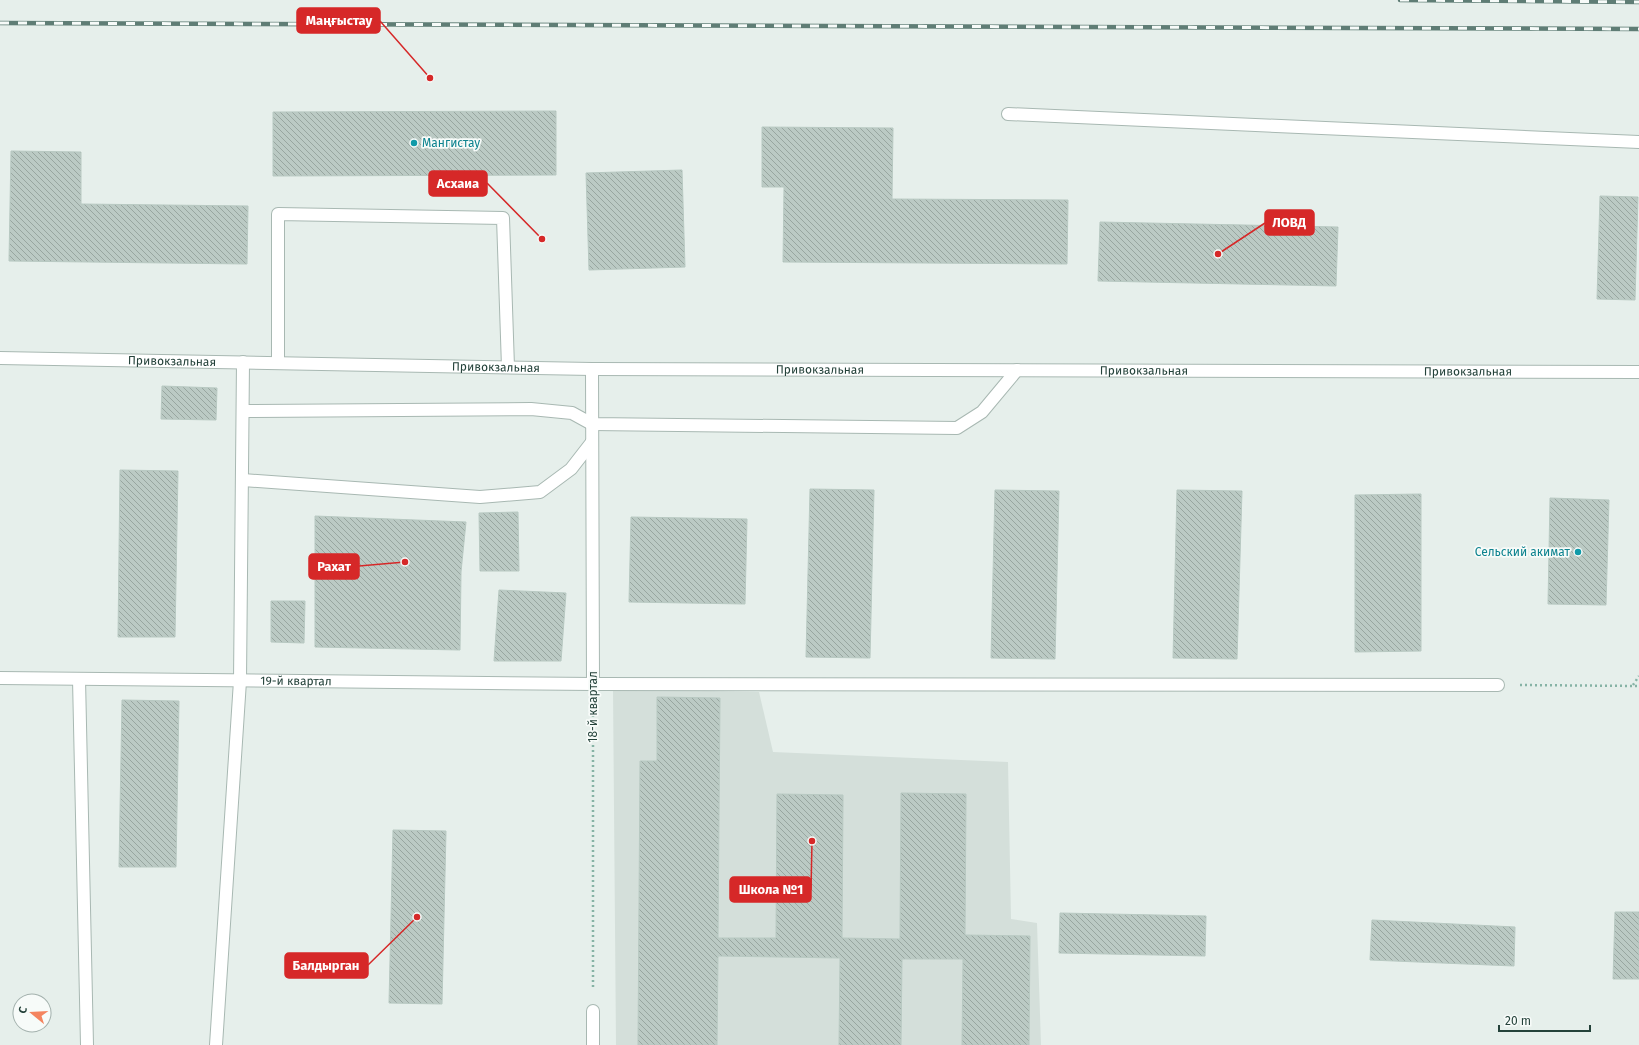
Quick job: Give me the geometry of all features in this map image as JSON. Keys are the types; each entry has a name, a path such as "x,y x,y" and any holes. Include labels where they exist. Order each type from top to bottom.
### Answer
{"street":[{"path":"1008,114 1639,142"},
{"path":"278,363 278,214 503,218 508,367"},
{"name":"Привокзальная","path":"0,358 592,369 1639,372"},
{"path":"216,1045 240,681 243,362"},
{"name":"18-й квартал","path":"592,369 593,684"},
{"path":"243,411 531,409 572,413 592,424 957,428 982,412 1017,370"},
{"path":"242,480 480,497 540,492 571,469 592,442"},
{"name":"19-й квартал","path":"0,678 593,684 1498,685"},
{"path":"79,679 87,1045"},
{"path":"593,1011 593,1045"}],"path":[{"path":"1632,686 1639,676"},
{"name":"18-й квартал","path":"593,684 593,1011"},
{"path":"1498,685 1639,686"}],"shaded area":[{"path":"613,689 759,692 773,752 1008,762 1011,919 1037,923 1041,1045 616,1045"}],"building":[{"name":"Мангистау","path":"556,111 556,175 273,176 273,112"},
{"path":"762,127 893,128 892,199 1068,200 1067,264 783,262 784,187 762,187"},
{"path":"11,151 81,152 81,204 248,206 247,264 9,261"},
{"path":"682,170 685,267 589,270 586,173"},
{"path":"1600,196 1638,197 1635,300 1597,299"},
{"path":"1100,222 1338,227 1336,286 1098,281"},
{"path":"162,386 217,388 216,420 161,419"},
{"path":"120,470 178,471 175,637 118,637"},
{"path":"810,489 874,490 870,658 806,657"},
{"path":"995,490 1059,491 1055,659 991,658"},
{"path":"1177,490 1242,491 1237,659 1173,658"},
{"path":"1421,494 1421,651 1355,652 1355,495"},
{"name":"Сельский акимат","path":"1550,498 1609,500 1606,605 1548,604"},
{"path":"518,512 519,571 480,571 479,513"},
{"path":"315,516 466,522 461,572 460,650 315,647"},
{"path":"631,517 747,519 745,604 629,602"},
{"path":"499,590 566,593 561,661 494,661"},
{"path":"271,601 305,601 304,643 271,642"},
{"path":"657,697 720,698 718,938 776,938 777,794 843,795 842,938 900,939 901,793 966,794 965,935 1030,936 1029,1045 962,1045 963,959 902,959 901,1045 839,1045 840,958 718,956 717,1045 638,1045 640,761 657,761"},
{"path":"122,700 179,701 176,867 119,867"},
{"path":"393,830 446,831 442,1004 389,1003"},
{"path":"1615,912 1639,912 1639,979 1613,979"},
{"path":"1060,913 1206,916 1205,956 1059,953"},
{"path":"1372,920 1515,927 1514,966 1370,960"}],"railway":[{"path":"1400,0 1639,2"},
{"path":"0,23 1639,29"}],"place":[{"name":"Маңғыстау","path":"430,78"},
{"name":"Мангистау","path":"414,143"},
{"name":"Асхаиа","path":"542,239"},
{"name":"ЛОВД","path":"1218,254"},
{"name":"Сельский акимат","path":"1578,552"},
{"name":"Рахат","path":"405,562"},
{"name":"Школа №1","path":"812,841"},
{"name":"Балдырган","path":"417,917"}]}
